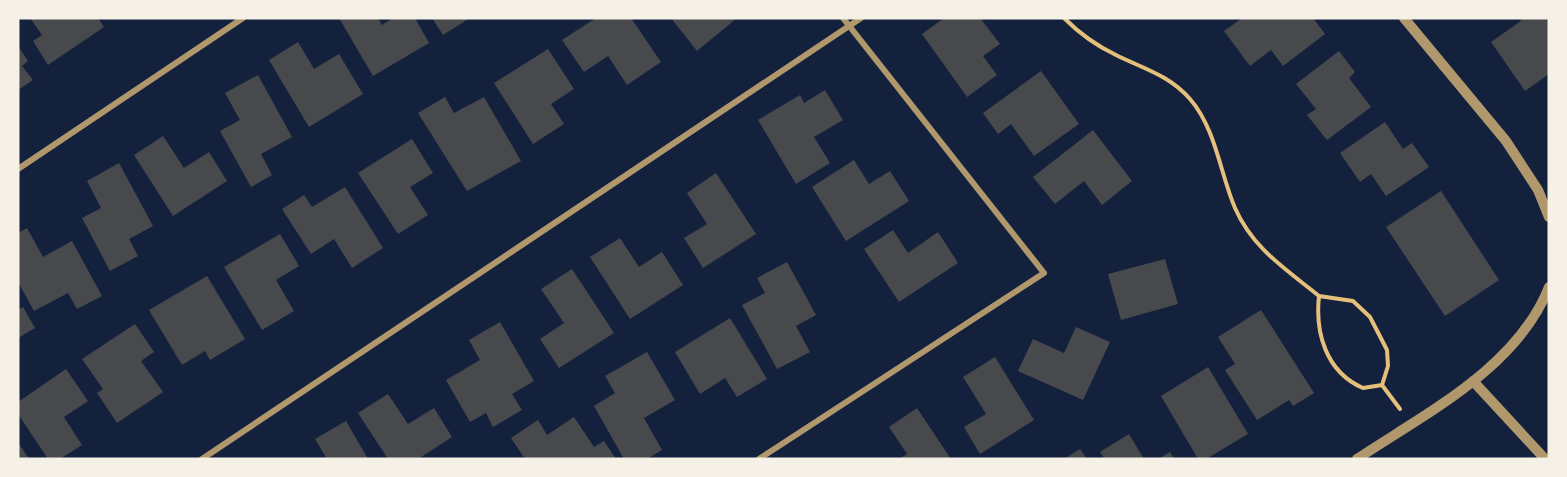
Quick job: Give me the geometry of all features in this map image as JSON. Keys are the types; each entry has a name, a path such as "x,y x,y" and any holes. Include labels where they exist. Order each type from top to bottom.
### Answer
{"street":[{"path":"18,169 243,18"},
{"path":"759,459 1044,273 843,18"},
{"path":"202,459 861,18"},
{"path":"1406,19 1506,141 1538,190 1549,217"},
{"path":"1363,457 1473,381 1525,331 1542,304 1549,287"},
{"path":"1473,381 1545,459"}],"path":[{"path":"1064,18 1102,48 1172,81 1191,100 1211,136 1217,162 1236,210 1252,237 1270,259 1319,296 1353,301 1371,317 1387,350 1388,366 1382,385"},
{"path":"1319,296 1319,329 1338,373 1363,388 1382,385"},
{"path":"1382,385 1410,423"}],"building":[{"path":"30,18 98,18 104,27 48,65 33,41 42,35"},
{"path":"339,18 378,18 382,25 393,18 415,18 429,43 373,76"},
{"path":"432,18 470,18 443,35"},
{"path":"596,18 631,18 661,62 627,85 608,56 584,72 562,40"},
{"path":"671,18 737,18 697,51"},
{"path":"944,18 983,18 981,19 1000,44 983,56 997,75 967,97 922,34"},
{"path":"1242,18 1313,18 1325,34 1283,66 1271,50 1250,66 1224,31"},
{"path":"1519,18 1549,18 1549,74 1525,91 1491,42 1521,21"},
{"path":"298,42 314,69 339,54 363,94 309,127 269,60"},
{"path":"18,46 28,61 22,66 33,80 18,90"},
{"path":"548,49 574,89 551,104 564,124 533,144 494,83"},
{"path":"1339,51 1355,72 1349,78 1371,107 1327,140 1307,115 1316,109 1296,84"},
{"path":"1041,71 1079,124 1034,156 1011,124 998,134 983,113"},
{"path":"258,75 292,137 261,154 272,175 251,187 220,131 240,120 225,93"},
{"path":"825,90 843,120 814,137 830,163 796,184 758,120 800,95 804,103"},
{"path":"445,97 454,113 484,97 521,161 467,191 418,113"},
{"path":"1385,122 1403,149 1412,143 1429,167 1386,196 1371,174 1360,182 1340,153"},
{"path":"1093,130 1132,181 1102,205 1084,181 1055,204 1033,177"},
{"path":"163,136 184,168 209,152 227,181 173,216 134,155"},
{"path":"412,139 433,173 410,187 428,215 398,234 358,173"},
{"path":"854,160 869,184 890,171 909,201 846,241 812,187"},
{"path":"119,163 153,226 129,239 138,256 110,271 82,218 101,208 87,181"},
{"path":"716,173 756,234 703,268 684,238 707,224 687,193"},
{"path":"345,187 383,248 352,268 334,239 311,254 282,209 304,195 312,207"},
{"path":"1441,191 1499,280 1445,316 1386,227"},
{"path":"27,228 43,257 72,241 102,296 77,309 68,293 34,311 18,282 18,233"},
{"path":"893,230 908,253 938,232 958,263 899,302 864,249"},
{"path":"280,234 299,266 276,280 294,311 262,330 224,267"},
{"path":"620,238 639,267 662,252 683,285 630,319 590,257"},
{"path":"1165,259 1178,304 1121,320 1108,274"},
{"path":"787,262 816,315 796,326 810,352 777,369 742,305 765,293 757,278"},
{"path":"572,269 614,333 559,368 540,339 564,323 541,289"},
{"path":"207,276 245,339 210,360 205,351 182,365 149,310"},
{"path":"23,307 35,328 18,338 18,310"},
{"path":"1261,310 1314,393 1293,406 1289,400 1257,420 1225,370 1235,364 1218,337"},
{"path":"730,318 767,379 737,397 725,378 700,394 675,352"},
{"path":"500,322 534,381 512,394 522,410 493,427 486,413 470,422 446,380 480,360 469,340"},
{"path":"135,324 154,352 141,361 163,392 117,423 97,393 103,389 82,359"},
{"path":"1076,327 1110,342 1083,400 1018,371 1033,339 1064,353"},
{"path":"647,352 675,400 644,418 662,450 647,459 624,459 594,406 615,393 605,376"},
{"path":"995,357 1034,420 980,454 964,427 986,414 963,377"},
{"path":"1208,367 1248,434 1206,459 1198,459 1161,396"},
{"path":"66,369 88,401 64,417 82,445 60,459 48,459 18,414 18,402"},
{"path":"388,394 408,424 434,408 452,437 418,459 388,459 358,413"},
{"path":"917,408 951,459 899,459 907,454 889,427"},
{"path":"574,417 594,447 604,441 616,459 525,459 511,438 538,420 547,435"},
{"path":"346,421 368,459 327,459 315,439"},
{"path":"1129,434 1144,459 1105,459 1100,452"},
{"path":"18,442 29,459 18,459"},
{"path":"1080,449 1087,459 1064,459"},
{"path":"1170,452 1174,459 1158,459"}]}
